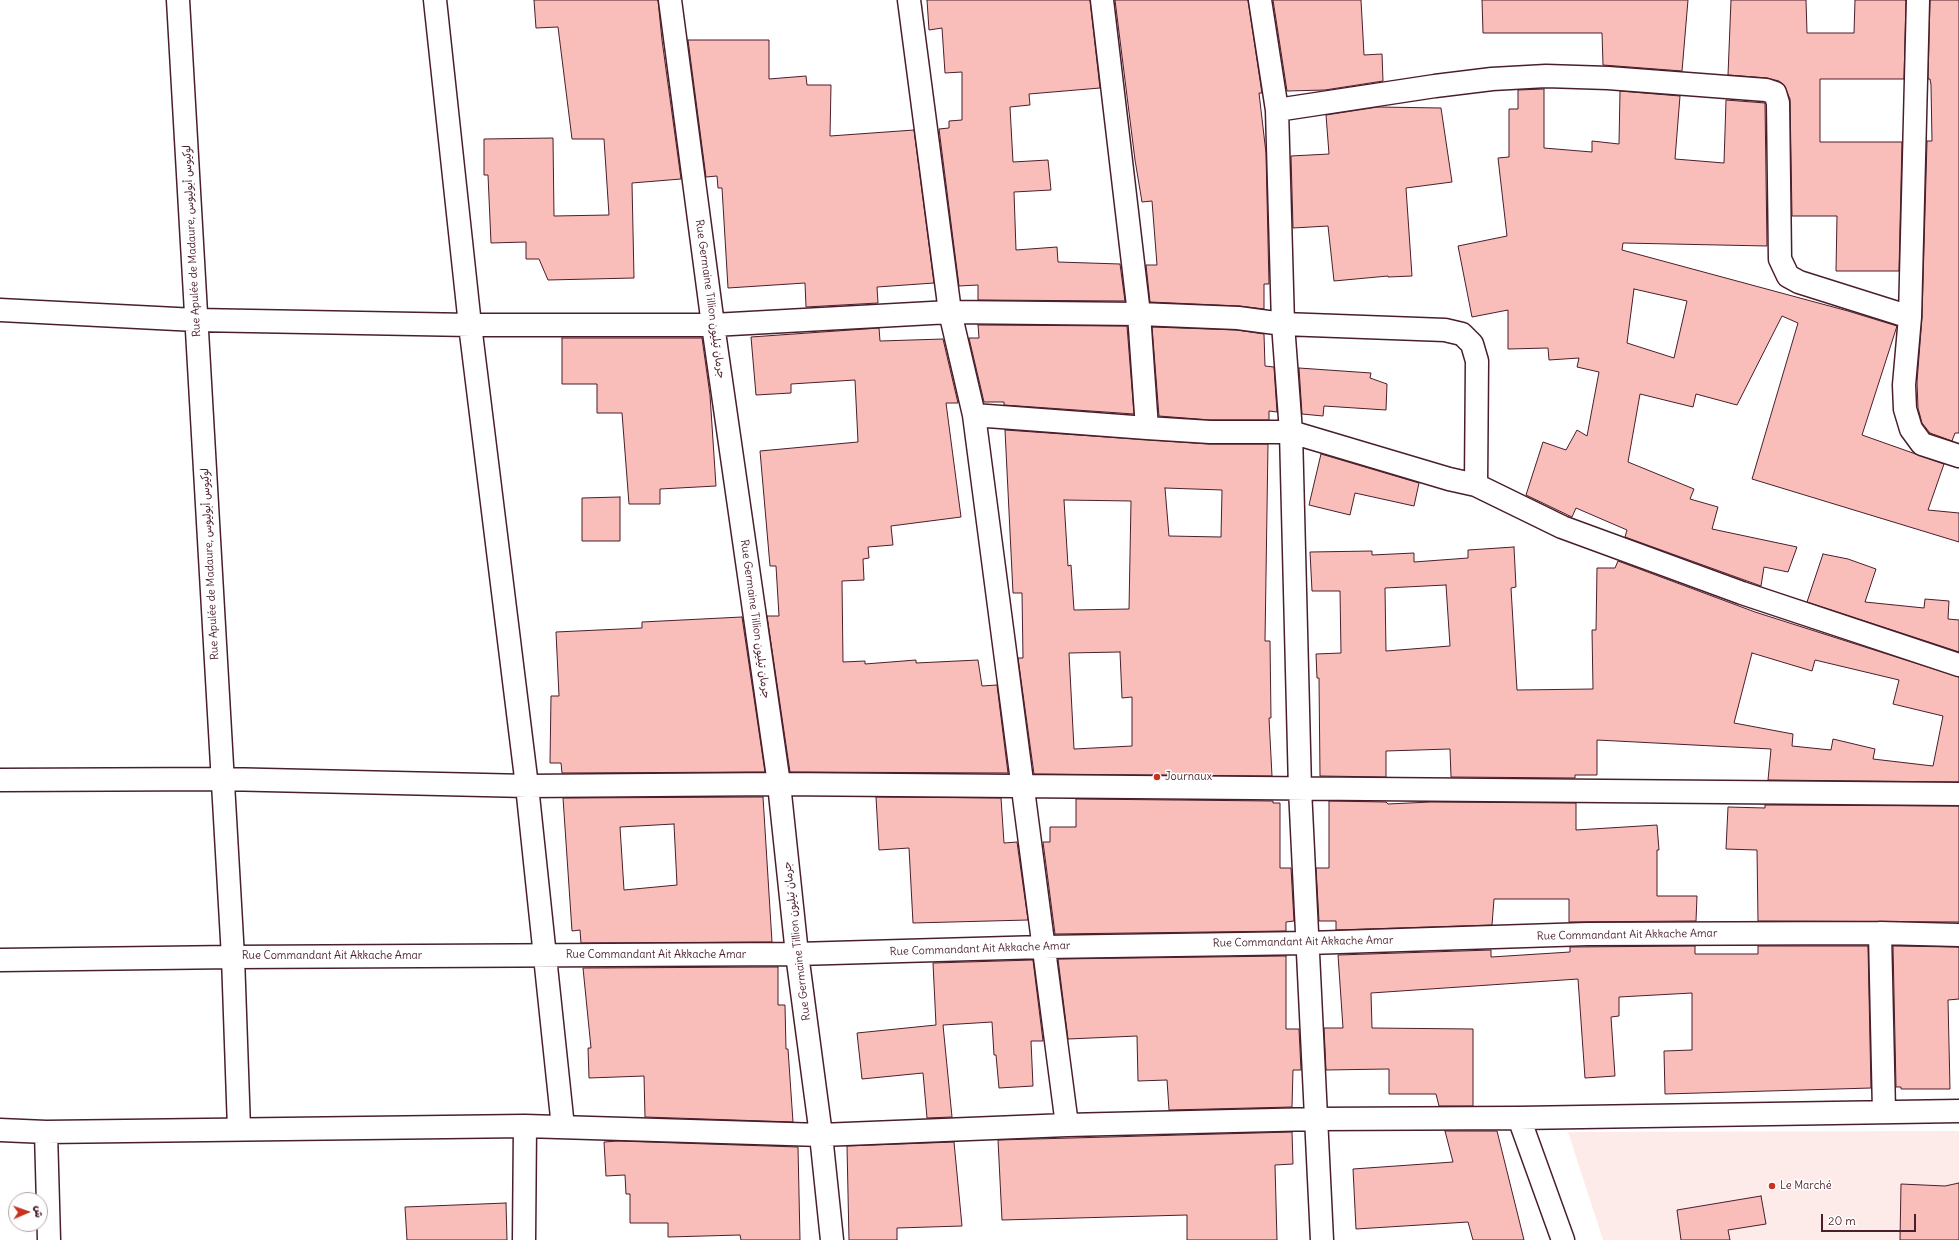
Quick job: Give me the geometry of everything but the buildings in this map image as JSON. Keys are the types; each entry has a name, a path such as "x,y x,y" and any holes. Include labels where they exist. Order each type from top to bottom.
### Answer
{"street":[{"name":"Rue Apulée de Madaure, لوكيوس أبوليوس","path":"178,0 233,956 239,1129"},
{"path":"435,0 470,325 527,786 563,1127"},
{"name":"Rue Germaine Tillion جرمان تيليون","path":"670,0 713,325 779,784 797,954 821,1135 832,1240"},
{"path":"909,0 950,312 974,415 1067,1125"},
{"path":"1102,0 1139,314 1147,428"},
{"path":"1260,0 1277,110 1283,324 1291,432 1300,789 1322,1240"},
{"path":"1918,0 1910,317 1904,385 1905,409 1911,429 1922,444 1959,456"},
{"path":"1277,110 1435,86 1492,79 1546,76 1608,78 1766,90 1775,93 1778,104 1780,259 1788,276 1799,282 1910,317"},
{"path":"0,310 196,320 470,325 713,325 950,312 1139,314 1238,318 1283,324 1445,330 1462,334 1472,344 1477,361 1476,485"},
{"path":"974,415 1210,432 1291,432 1449,480 1476,485 1562,527 1742,593 1959,665"},
{"path":"0,780 222,779 527,786 779,784 1959,794"},
{"path":"1880,933 1884,1111"},
{"name":"Rue Commandant Ait Akkache Amar","path":"0,960 233,956 797,954 1043,947 1308,943 1587,934 1880,933 1959,935"},
{"path":"0,1130 46,1132 525,1126 821,1135 1067,1125 1316,1119 1519,1118 1959,1111"},
{"path":"1519,1118 1563,1240"},
{"path":"524,1240 525,1126"},
{"path":"46,1132 50,1240"}],"shaded area":[{"name":"Le Marché","path":"1959,1131 1959,1240 1603,1240 1568,1132"}],"place":[{"name":"Journaux","path":"1157,777"},
{"name":"Le Marché","path":"1772,1186"}]}
